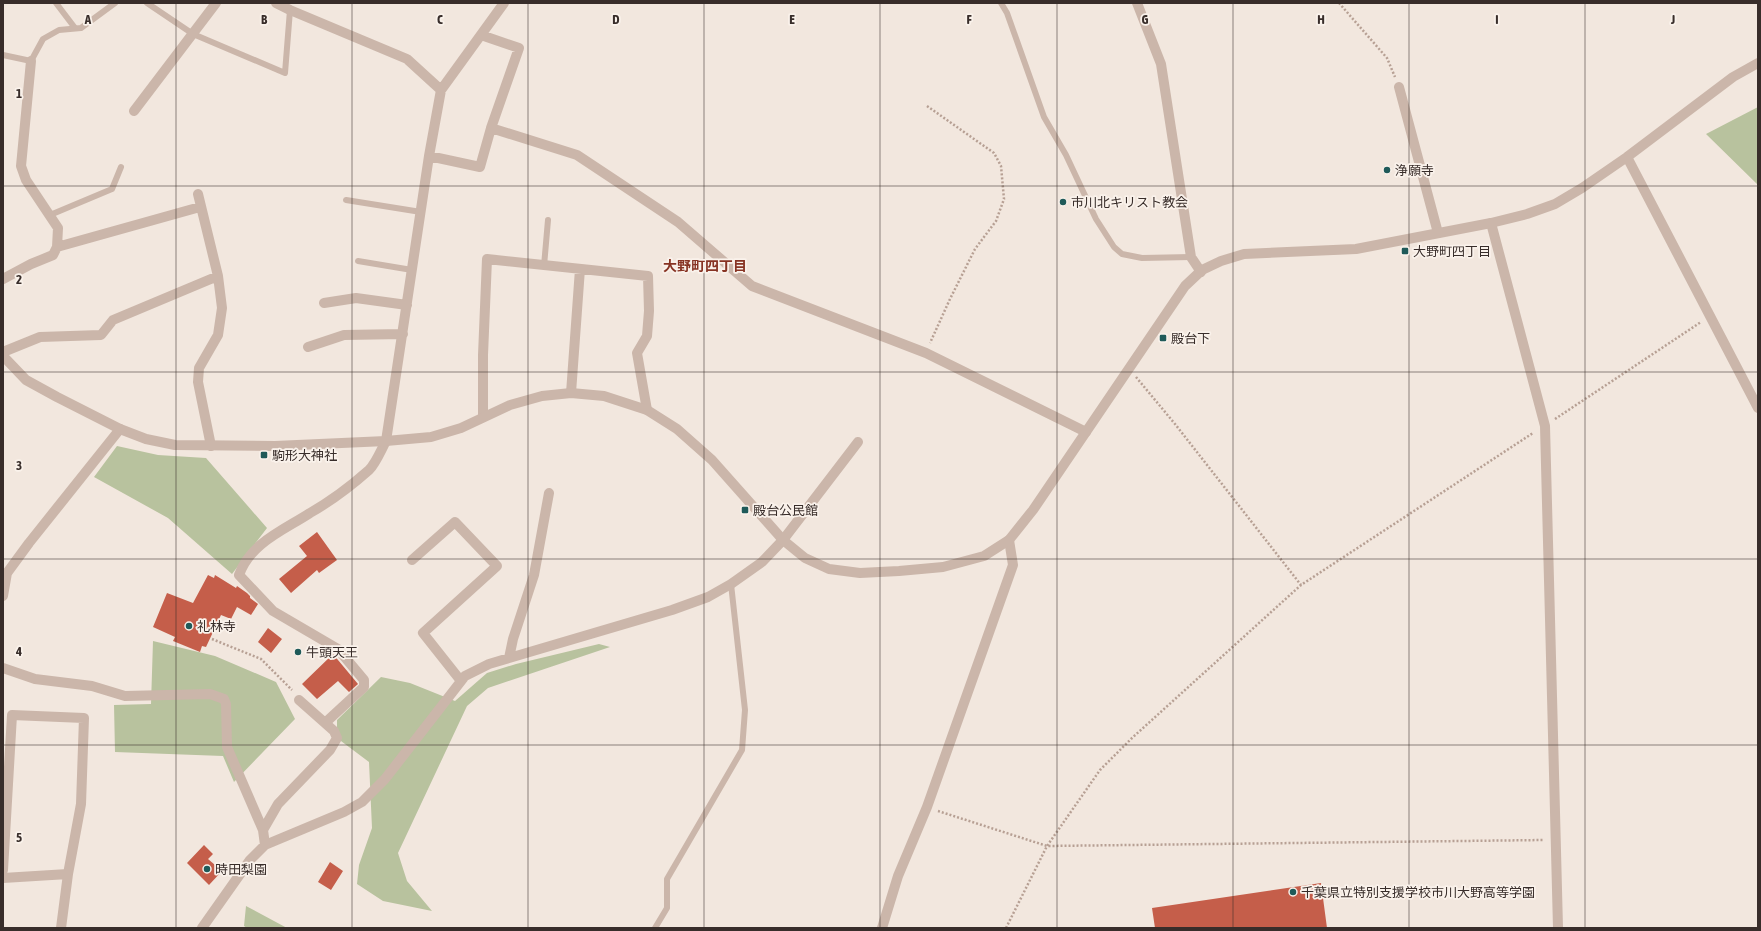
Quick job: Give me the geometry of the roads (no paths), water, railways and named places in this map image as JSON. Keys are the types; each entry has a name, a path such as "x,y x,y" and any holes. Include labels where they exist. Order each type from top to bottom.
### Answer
{"street":[{"path":"134,111 216,3"},
{"path":"276,3 407,59 441,90"},
{"path":"325,723 364,687 364,680 338,648 273,611 239,575 248,556 278,531 310,514 370,468 386,441 429,156 441,90 504,3"},
{"path":"1137,3 1161,64 1191,257 1201,272"},
{"path":"429,156 480,166 491,128 519,48 481,35"},
{"path":"3,279 31,264 53,255 57,247 58,228 26,180 21,166 31,60"},
{"path":"3,356 26,380 120,429 146,439 174,445 275,446 386,441 432,437 461,428 510,404 542,396 571,393 604,396 647,410 677,429 712,460 783,540 805,558 829,569 860,573 943,567 984,556 1009,540 1033,510 1185,286 1201,272 1221,260 1244,254 1356,249 1491,223 1527,214 1555,204 1582,188 1627,157 1733,77 1758,63"},
{"path":"1399,87 1438,233"},
{"path":"491,128 577,155 678,222 752,286 926,353 1086,432"},
{"path":"1627,157 1758,408"},
{"path":"198,194 218,276 222,308 218,335 199,368 198,382 211,446"},
{"path":"57,247 200,207"},
{"path":"1491,223 1545,426 1558,928"},
{"path":"483,417 483,355 488,259 648,276 649,312 647,336 637,353 647,410"},
{"path":"571,393 580,269"},
{"path":"3,352 40,337 101,335 113,320 218,276"},
{"path":"324,303 356,298 407,305"},
{"path":"308,347 344,335 403,334"},
{"path":"3,596 5,574 120,429"},
{"path":"202,928 250,860 265,845 344,812 362,802 385,779 465,676 489,664 672,610 708,597 731,584 762,562 783,540 858,442"},
{"path":"510,658 513,639 534,575 550,493"},
{"path":"412,560 455,522 497,566 423,633 461,681"},
{"path":"882,928 898,876 927,807 1013,565 1009,540"},
{"path":"3,668 34,679 92,686 125,696 210,694 224,699 226,704 227,747 263,830 265,845"},
{"path":"263,830 278,804 330,750 337,738 334,731 299,700"},
{"path":"3,870 12,714 84,718 80,804 68,874 61,928"},
{"path":"3,878 68,874"}],"lane":[{"path":"56,3 75,28"},
{"path":"3,55 31,60 43,39 60,30 80,28 115,3"},
{"path":"146,3 193,34 285,73 290,10"},
{"path":"1001,3 1007,13 1044,117 1066,155 1096,219 1114,247 1122,254 1142,258 1191,257"},
{"path":"50,215 112,190 120,167"},
{"path":"346,200 421,212"},
{"path":"544,266 548,220"},
{"path":"358,261 412,270"},
{"path":"654,928 667,908 667,879 742,750 745,710 731,584"}],"place":[{"name":"浄願寺","path":"1387,170"},
{"name":"市川北キリスト教会","path":"1063,202"},
{"name":"大野町四丁目","path":"1405,251"},
{"name":"殿台下","path":"1163,338"},
{"name":"駒形大神社","path":"264,455"},
{"name":"殿台公民館","path":"745,510"},
{"name":"礼林寺","path":"189,626"},
{"name":"牛頭天王","path":"298,652"},
{"name":"時田梨園","path":"207,869"},
{"name":"千葉県立特別支援学校市川大野高等学園","path":"1293,892"}],"district":[{"name":"大野町四丁目","path":"705,266"}]}
